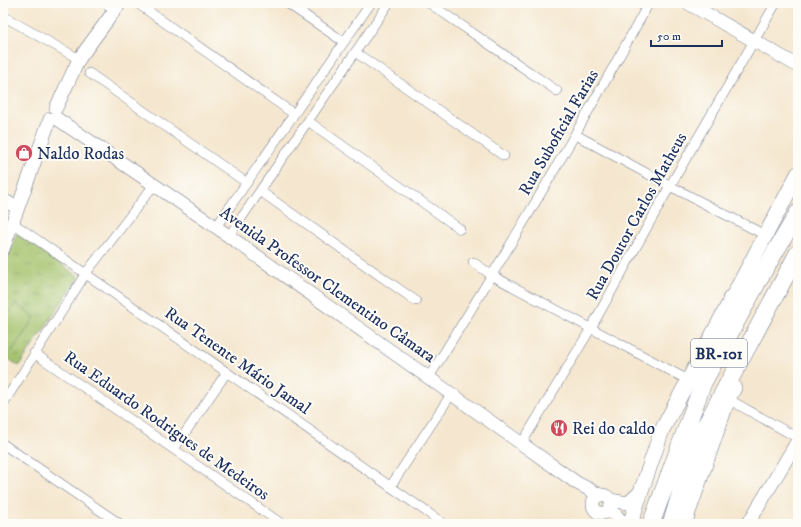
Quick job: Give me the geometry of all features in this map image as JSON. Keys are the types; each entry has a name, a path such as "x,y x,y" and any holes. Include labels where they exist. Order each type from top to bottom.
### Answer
{"highway":[{"name":"BR-101","path":"651,524 696,398 762,274 798,213"},
{"name":"BR-101","path":"671,524 696,443 798,253"},
{"path":"731,299 762,274"}],"main road":[{"path":"688,3 798,66"},
{"path":"3,249 54,115 79,59 113,5"},
{"name":"Avenida Professor Clementino Câmara","path":"54,115 229,236 522,443 577,484 601,511 616,515 624,524"},
{"path":"630,524 662,430 798,174"},
{"path":"3,200 18,208"},
{"path":"684,524 728,399 798,270"},
{"path":"748,524 798,439"},
{"name":"Avenida Professor Clementino Câmara","path":"601,511 628,503 641,491"}],"street":[{"path":"137,3 294,114"},
{"path":"287,3 344,42"},
{"path":"216,227 371,3"},
{"path":"229,236 389,3"},
{"path":"429,3 557,91"},
{"name":"Rua Suboficial Farias","path":"430,377 493,276 576,135 649,3"},
{"name":"Rua Doutor Carlos Matheus","path":"522,443 591,328 670,186 776,3"},
{"path":"3,16 79,59"},
{"path":"362,16 374,24"},
{"path":"355,52 504,156"},
{"path":"89,73 247,183"},
{"path":"315,84 327,93"},
{"path":"308,121 460,229"},
{"path":"576,135 765,235"},
{"path":"266,155 279,164"},
{"path":"3,404 86,273 154,185"},
{"path":"260,191 416,300"},
{"name":"Rua Tenente Mário Jamal","path":"13,223 444,524"},
{"path":"474,262 493,276 688,380"},
{"name":"Rua Eduardo Rodrigues de Medeiros","path":"34,353 282,524"},
{"path":"174,450 227,372"},
{"path":"390,487 452,393"},
{"path":"728,399 798,439"},
{"path":"3,444 120,524"}],"green space":[{"path":"17,233 79,277 19,366 3,355 3,270"},
{"path":"16,303 35,317 7,358 3,355 3,320"}],"place":[{"name":"Naldo Rodas","path":"24,153"},
{"name":"Rei do caldo","path":"559,428"}]}
